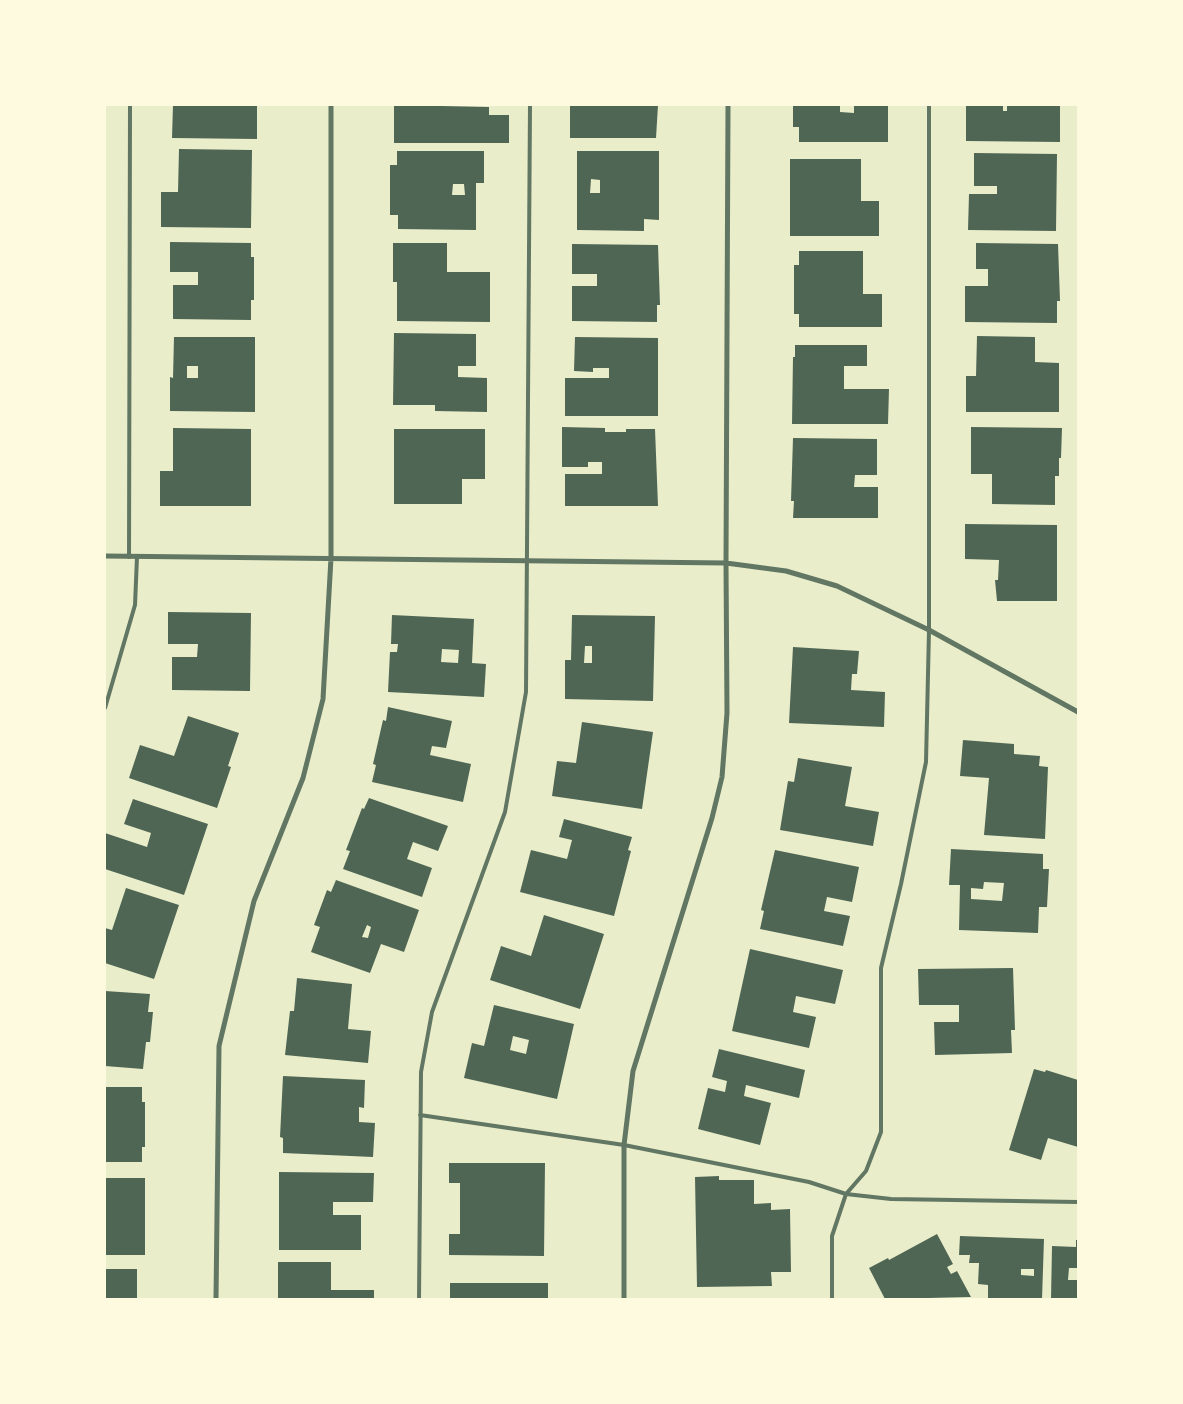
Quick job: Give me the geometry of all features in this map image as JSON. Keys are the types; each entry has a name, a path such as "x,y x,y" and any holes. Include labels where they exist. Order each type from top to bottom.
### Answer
{"street":[{"path":"216,1299 219,1046 254,900 303,778 323,698 331,558 331,105"},
{"path":"624,1299 624,1145 633,1071 712,818 722,777 727,713 728,105"},
{"path":"105,556 726,563 786,571 837,586 929,630 1078,712"}],"lane":[{"path":"129,557 130,105"},
{"path":"419,1299 421,1072 432,1012 505,812 526,692 530,105"},
{"path":"832,1299 832,1236 846,1194 866,1172 881,1132 881,968 901,884 926,762 929,630 929,105"},
{"path":"105,708 135,605 137,557"},
{"path":"420,1115 624,1145 809,1182 846,1194 891,1199 1078,1202"}],"building":[{"path":"173,105 257,105 257,139 172,138"},
{"path":"394,105 489,107 489,115 509,115 509,143 394,143"},
{"path":"570,105 658,105 656,138 570,138"},
{"path":"793,105 840,105 840,112 854,113 854,105 888,106 888,142 799,142 799,127 793,127"},
{"path":"966,105 1003,105 1003,111 1007,111 1007,105 1060,105 1060,142 966,141"},
{"path":"179,149 252,150 251,228 161,227 161,192 178,192"},
{"path":"397,151 484,151 484,183 476,183 476,230 398,229 398,215 390,215 390,165 397,165","holes":["453,184 464,184 465,195 452,195"]},
{"path":"577,151 659,151 659,220 644,219 644,231 577,230","holes":["591,179 600,180 600,193 590,193"]},
{"path":"974,153 1057,154 1056,231 968,230 969,194 997,194 997,186 974,186"},
{"path":"790,159 861,159 861,201 879,201 879,236 790,236"},
{"path":"170,242 251,243 251,257 254,257 254,300 251,300 251,320 173,319 173,285 198,285 198,272 170,272"},
{"path":"393,243 447,243 447,272 490,272 490,322 397,321 397,282 393,282"},
{"path":"976,243 1058,244 1060,301 1057,301 1057,323 965,322 965,286 988,286 988,269 976,269"},
{"path":"572,244 658,245 660,305 657,305 657,322 572,321 572,286 597,286 597,274 572,274"},
{"path":"799,251 863,251 863,294 882,294 882,327 799,327 799,314 794,314 794,265 799,265"},
{"path":"394,333 476,334 476,366 458,366 458,377 487,378 487,412 435,411 435,405 393,405"},
{"path":"977,336 1035,337 1035,362 1059,363 1059,412 966,412 966,376 976,376"},
{"path":"174,337 255,337 255,412 170,411 170,377 173,378","holes":["187,366 198,366 198,378 187,378"]},
{"path":"575,337 658,338 658,416 565,416 565,378 609,378 609,368 593,368 593,372 574,371"},
{"path":"795,345 867,345 867,366 844,366 844,389 889,389 888,424 792,424 793,357 795,357"},
{"path":"562,427 605,428 605,432 626,432 626,429 655,429 658,506 565,506 565,474 602,474 602,462 588,462 588,467 562,467"},
{"path":"971,427 1062,428 1059,476 1055,476 1055,505 992,504 992,474 971,474"},
{"path":"173,428 251,429 251,506 160,506 160,471 173,471"},
{"path":"394,429 485,429 485,479 462,479 462,504 394,504"},
{"path":"793,438 877,439 877,475 855,475 854,487 878,487 878,518 793,518 794,501 791,501"},
{"path":"965,524 1057,525 1057,601 997,601 995,580 998,580 999,560 965,559"},
{"path":"168,612 251,613 250,691 172,690 172,657 197,657 198,644 168,644"},
{"path":"392,615 474,619 472,663 486,664 484,697 388,692 390,652 397,652 398,644 391,644","holes":["442,649 459,650 458,663 441,662"]},
{"path":"572,615 655,616 653,701 565,699 565,660 571,660","holes":["585,646 592,646 592,663 584,663"]},
{"path":"793,647 859,651 857,674 852,674 851,690 885,692 884,727 789,723"},
{"path":"388,707 452,721 446,748 432,746 430,755 471,764 463,802 372,782 376,765 373,764 383,720 386,721"},
{"path":"188,716 239,733 228,766 231,767 217,808 129,778 140,745 174,756"},
{"path":"582,722 653,732 642,809 552,796 557,761 576,763"},
{"path":"963,740 1014,744 1014,754 1040,756 1039,766 1048,767 1045,839 984,835 989,778 960,776"},
{"path":"798,758 852,767 845,806 879,812 873,846 780,830 788,781 794,782"},
{"path":"369,798 448,826 438,851 413,842 407,859 432,868 422,897 343,869 350,851 346,850 362,808 364,809"},
{"path":"133,799 208,824 184,895 105,869 105,833 147,847 151,833 124,824"},
{"path":"564,819 632,837 628,850 631,851 614,916 520,892 531,850 567,859 572,840 559,837"},
{"path":"951,849 1043,854 1043,869 1049,869 1047,907 1039,907 1038,933 959,930 960,885 949,885","holes":["984,882 1004,883 1002,901 971,899 971,888 983,889"]},
{"path":"775,850 859,867 852,902 827,897 824,911 850,916 843,946 760,929 764,911 761,910"},
{"path":"336,880 419,910 404,952 381,944 370,973 311,952 320,927 314,925 327,890 331,892","holes":["367,925 371,927 368,938 362,937"]},
{"path":"126,888 179,905 154,979 105,963 105,928 112,930"},
{"path":"544,915 604,934 580,1009 490,980 501,946 531,956"},
{"path":"750,949 843,970 835,1004 796,996 793,1012 816,1017 809,1048 732,1031"},
{"path":"1013,968 1015,1030 1011,1030 1012,1053 935,1055 934,1022 959,1022 959,1005 919,1005 918,969"},
{"path":"297,978 352,984 348,1029 371,1031 368,1063 285,1055 290,1011 294,1011"},
{"path":"105,991 150,994 148,1012 153,1012 150,1042 146,1042 143,1069 105,1066"},
{"path":"494,1005 574,1024 557,1099 464,1078 472,1043 484,1046","holes":["513,1036 529,1040 526,1054 510,1050"]},
{"path":"719,1049 805,1070 799,1098 746,1085 744,1096 771,1103 760,1145 698,1129 708,1088 725,1092 727,1081 712,1077"},
{"path":"1034,1069 1045,1072 1046,1070 1078,1080 1078,1147 1048,1138 1041,1160 1009,1150"},
{"path":"283,1076 365,1080 364,1108 359,1107 359,1122 375,1123 373,1157 283,1153 283,1138 280,1137"},
{"path":"105,1087 142,1087 142,1102 145,1102 145,1147 142,1147 142,1162 105,1162"},
{"path":"449,1163 545,1163 544,1256 449,1255 449,1234 460,1234 460,1183 449,1183"},
{"path":"279,1172 374,1173 373,1202 333,1202 333,1215 361,1215 361,1250 279,1250"},
{"path":"719,1176 719,1180 754,1180 754,1204 771,1203 771,1210 790,1209 791,1272 771,1272 772,1286 697,1287 695,1177"},
{"path":"105,1178 145,1178 145,1255 105,1255"},
{"path":"937,1234 953,1264 947,1267 951,1274 957,1271 971,1297 885,1299 869,1268 888,1258 889,1260"},
{"path":"960,1236 1044,1239 1042,1299 988,1299 988,1285 978,1284 979,1263 969,1263 970,1255 959,1255","holes":["1021,1269 1034,1269 1034,1276 1021,1275"]},
{"path":"1076,1240 1078,1240 1078,1268 1069,1268 1068,1280 1078,1280 1078,1299 1051,1299 1052,1246 1076,1247"},
{"path":"278,1262 331,1262 331,1290 374,1290 374,1299 278,1299"},
{"path":"105,1269 137,1269 137,1299 105,1299"},
{"path":"450,1283 548,1283 548,1299 450,1299"}]}
